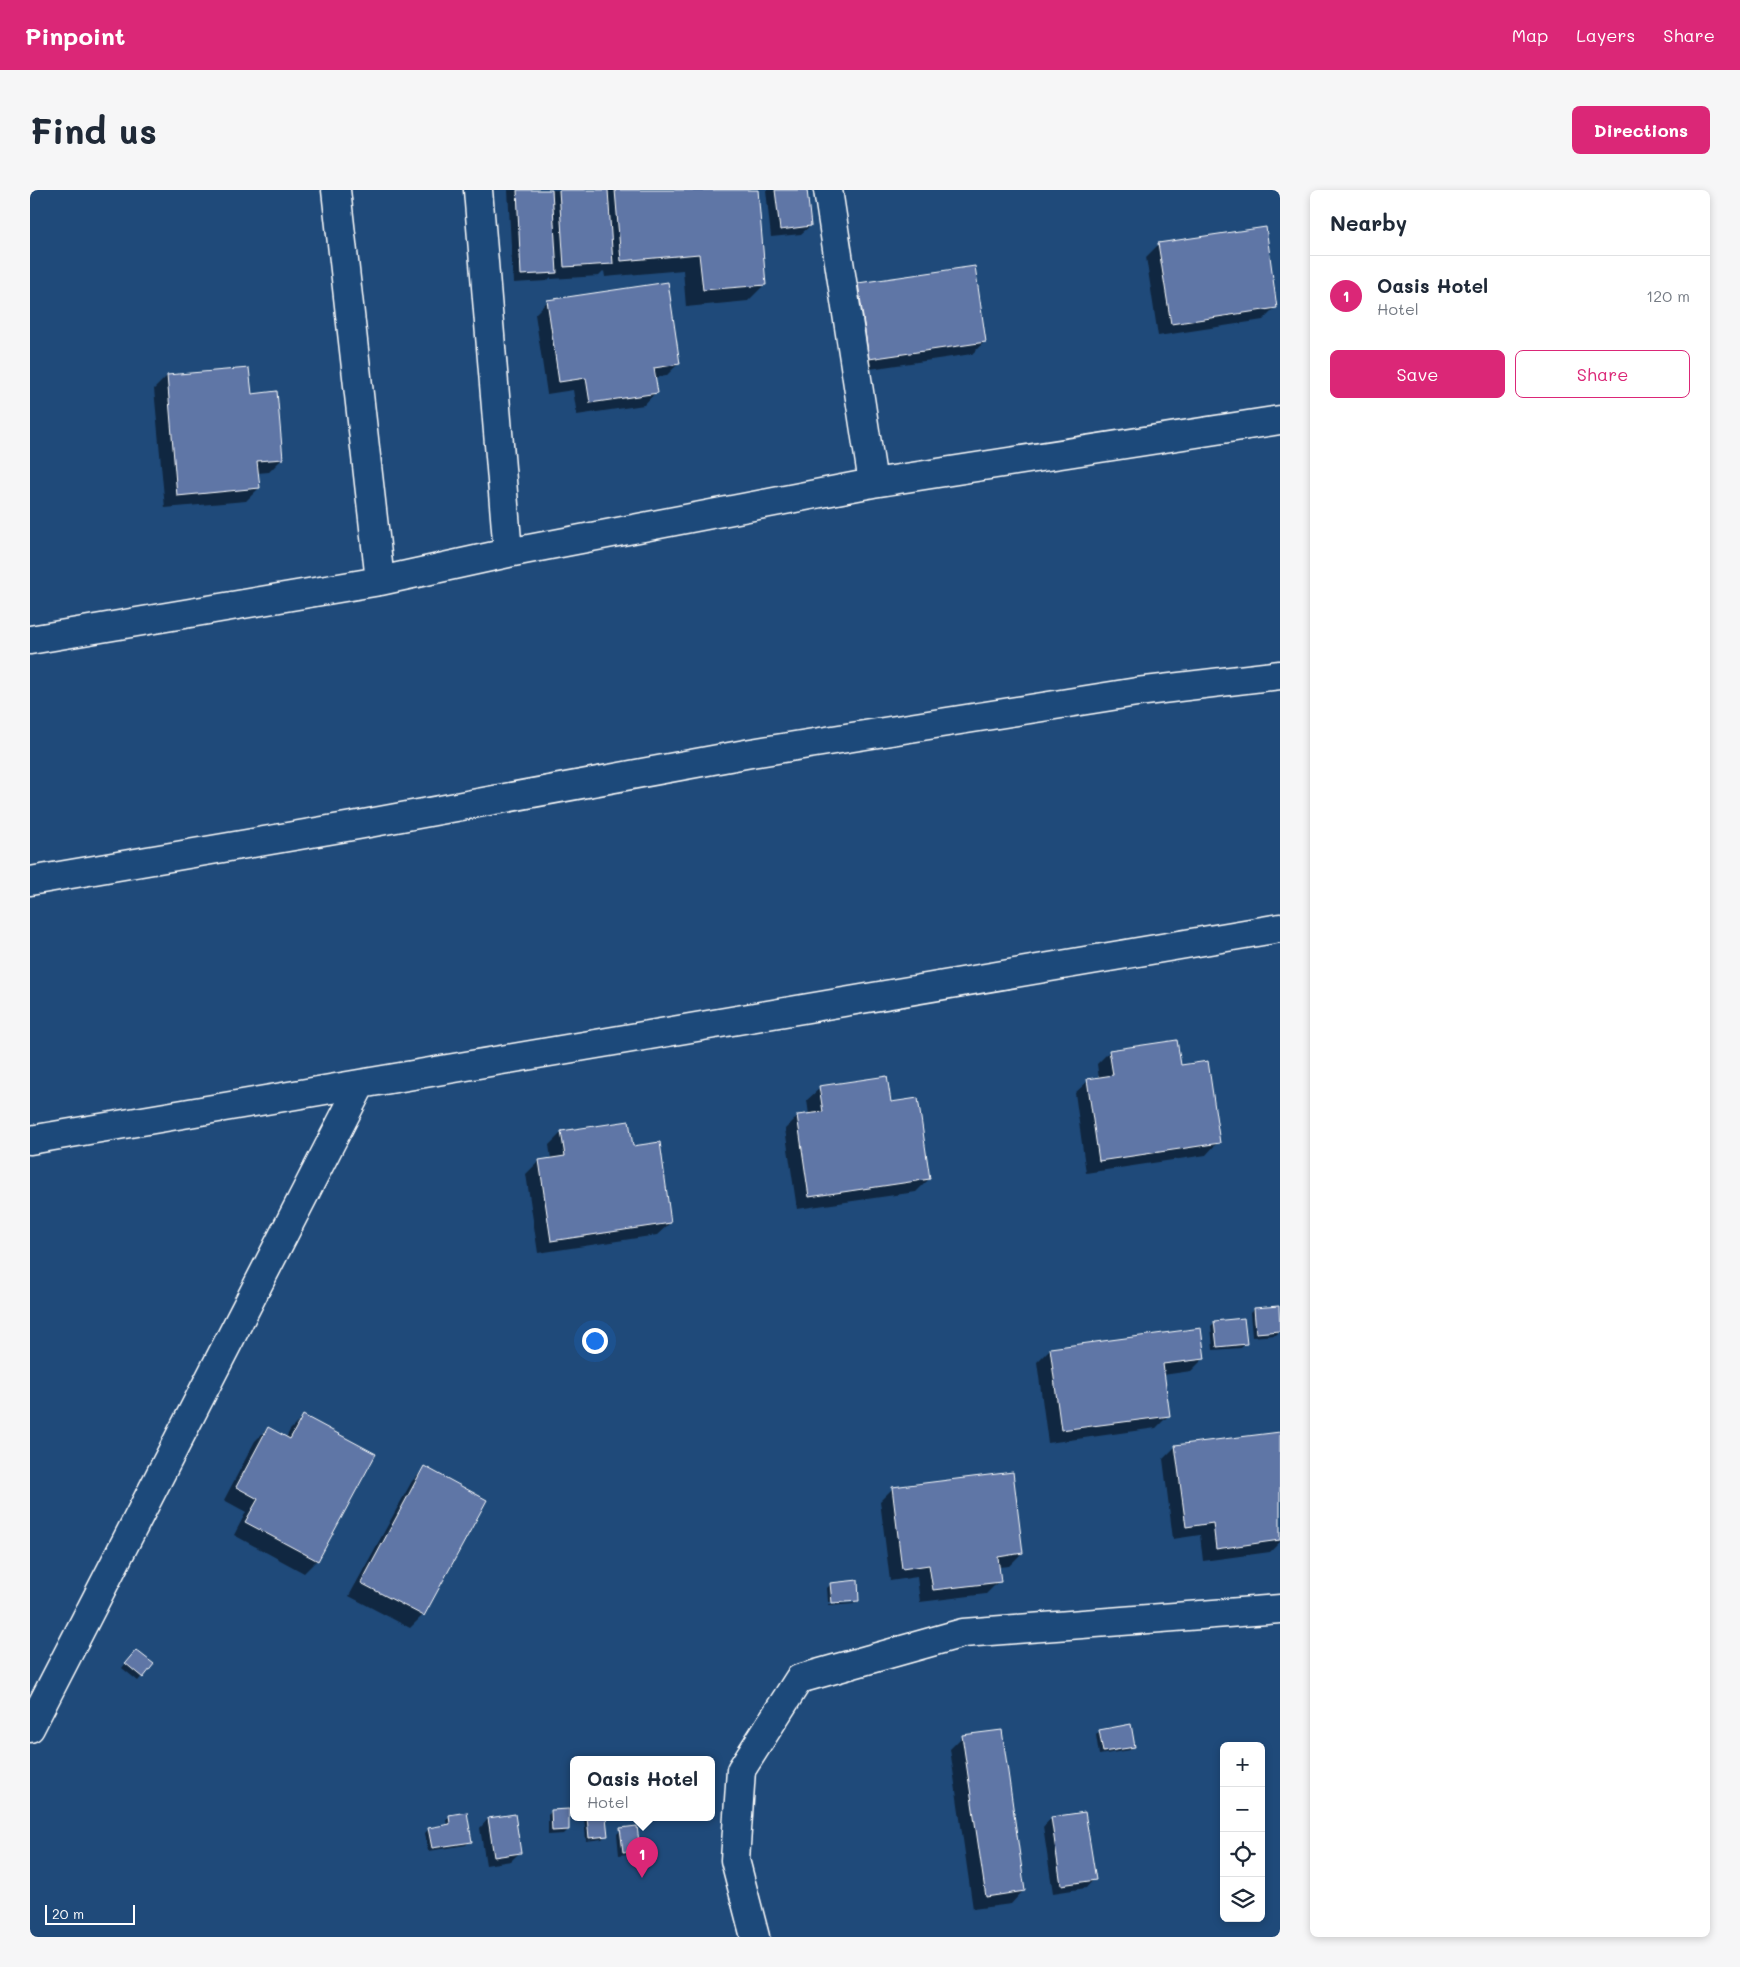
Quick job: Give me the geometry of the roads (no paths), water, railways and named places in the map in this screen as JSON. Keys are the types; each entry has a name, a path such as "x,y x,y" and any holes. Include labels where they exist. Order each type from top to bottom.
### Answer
{"street":[{"path":"336,190 380,581"},
{"path":"478,190 508,553"},
{"path":"828,190 873,483"},
{"path":"30,640 380,581 508,553 873,483 1280,420"},
{"path":"30,881 358,826 751,753 1137,692 1280,675"},
{"path":"30,1140 1280,928"},
{"path":"30,1728 361,1084"},
{"path":"756,1937 735,1860 741,1770 799,1679 963,1633 1280,1609"}],"place":[{"name":"Oasis Hotel","path":"642,1878"}]}
